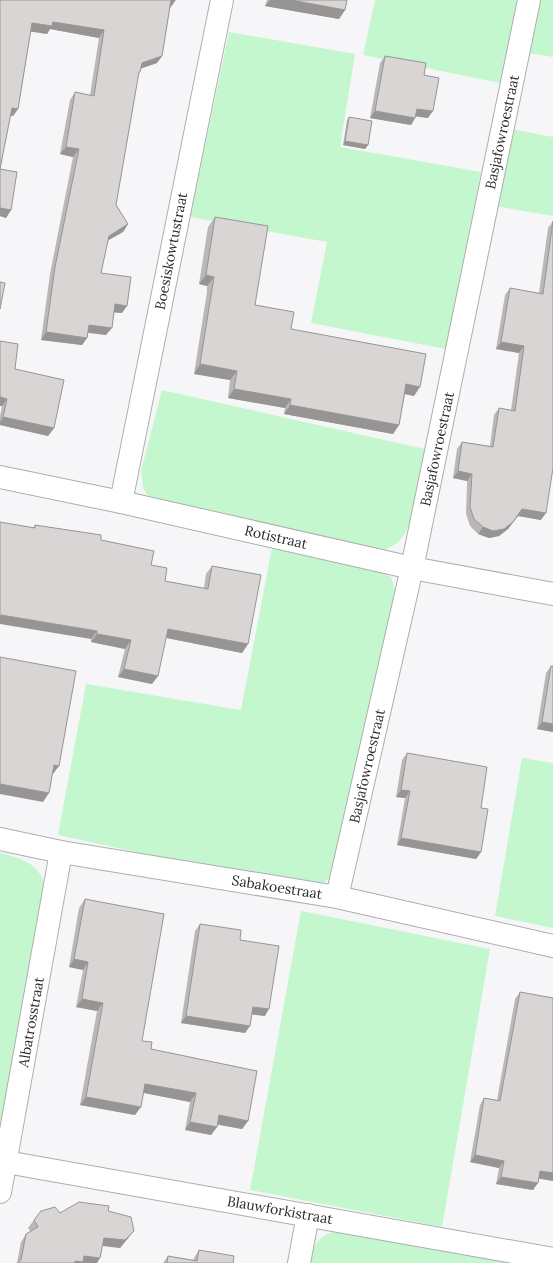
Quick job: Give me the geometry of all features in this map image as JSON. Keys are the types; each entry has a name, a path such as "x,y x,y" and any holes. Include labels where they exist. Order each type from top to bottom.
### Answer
{"street":[{"name":"Boesiskowtustraat","path":"121,502 222,0"},
{"name":"Basjafowroestraat","path":"337,897 412,568 529,0"},
{"name":"Rotistraat","path":"0,477 121,502 412,568 553,594"},
{"name":"Sabakoestraat","path":"0,839 61,852 337,897 553,946"},
{"name":"Albatrosstraat","path":"0,1192 61,852"},
{"name":"Blauwforkistraat","path":"6,1162 553,1259"},
{"path":"299,1263 308,1215"}],"green space":[{"path":"375,0 517,0 500,83 363,55"},
{"path":"540,0 553,0 553,57 528,53"},
{"path":"229,32 355,54 340,147 481,172 446,349 311,323 327,242 190,217"},
{"path":"511,129 553,137 553,216 495,206"},
{"path":"162,390 425,449 414,509 406,531 397,543 380,552 151,500 143,488 141,471"},
{"path":"272,548 383,573 391,577 395,590 343,858 335,872 326,881 320,884 297,887 58,835 86,684 241,710"},
{"path":"522,758 553,763 553,928 495,916"},
{"path":"0,853 25,861 36,869 44,882 44,896 0,1142"},
{"path":"301,911 490,949 442,1227 250,1190"},
{"path":"339,1229 520,1263 309,1263 315,1245 318,1241 327,1234"}],"building":[{"path":"0,0 171,0 162,56 142,63 139,72 116,205 128,224 109,236 101,273 131,277 127,306 115,304 112,328 89,325 87,338 46,332 55,267 79,149 66,147 75,92 94,96 104,30 53,22 52,26 32,23 18,109 12,108 0,169"},
{"path":"291,0 347,0 345,10"},
{"path":"385,56 426,63 424,75 439,78 433,111 417,109 415,118 375,111"},
{"path":"349,117 372,121 368,145 345,141"},
{"path":"0,169 17,172 11,210 0,208"},
{"path":"215,217 268,226 255,305 294,312 291,329 426,354 420,387 406,384 399,425 290,405 291,399 234,389 237,371 200,364 214,277 206,275"},
{"path":"553,221 553,468 546,513 522,509 513,522 504,529 493,531 483,527 474,519 470,507 472,474 458,471 462,442 493,447 499,408 515,411 524,346 501,342 510,288 543,294"},
{"path":"0,282 5,283 0,309"},
{"path":"0,341 18,344 15,369 64,380 54,428 3,417 7,399 0,397"},
{"path":"0,522 35,528 35,525 101,535 101,540 154,551 151,565 167,568 165,581 208,589 212,566 261,575 248,644 168,629 158,676 124,669 131,640 97,634 97,631 1,615 0,621"},
{"path":"0,657 76,671 59,766 54,765 49,793 0,784"},
{"path":"551,666 553,666 553,724 542,722"},
{"path":"407,753 487,767 481,808 488,809 481,852 401,838 410,791 401,790"},
{"path":"85,899 164,914 142,1041 152,1042 151,1049 257,1071 248,1121 219,1115 217,1127 190,1122 196,1093 145,1084 141,1107 86,1097 103,1003 82,999 88,962 74,959"},
{"path":"200,924 241,930 240,940 279,946 269,1009 253,1007 250,1026 186,1016"},
{"path":"520,992 553,998 553,1173 540,1171 538,1183 501,1177 504,1161 475,1155 484,1098 500,1101"},
{"path":"79,1202 109,1206 108,1211 131,1217 134,1231 125,1240 104,1238 100,1258 84,1256 83,1262 75,1261 75,1263 17,1263 21,1260 26,1234 38,1227 34,1220 41,1211 55,1207 60,1213"},
{"path":"199,1250 234,1256 233,1263 167,1263 168,1256 197,1261"}]}
